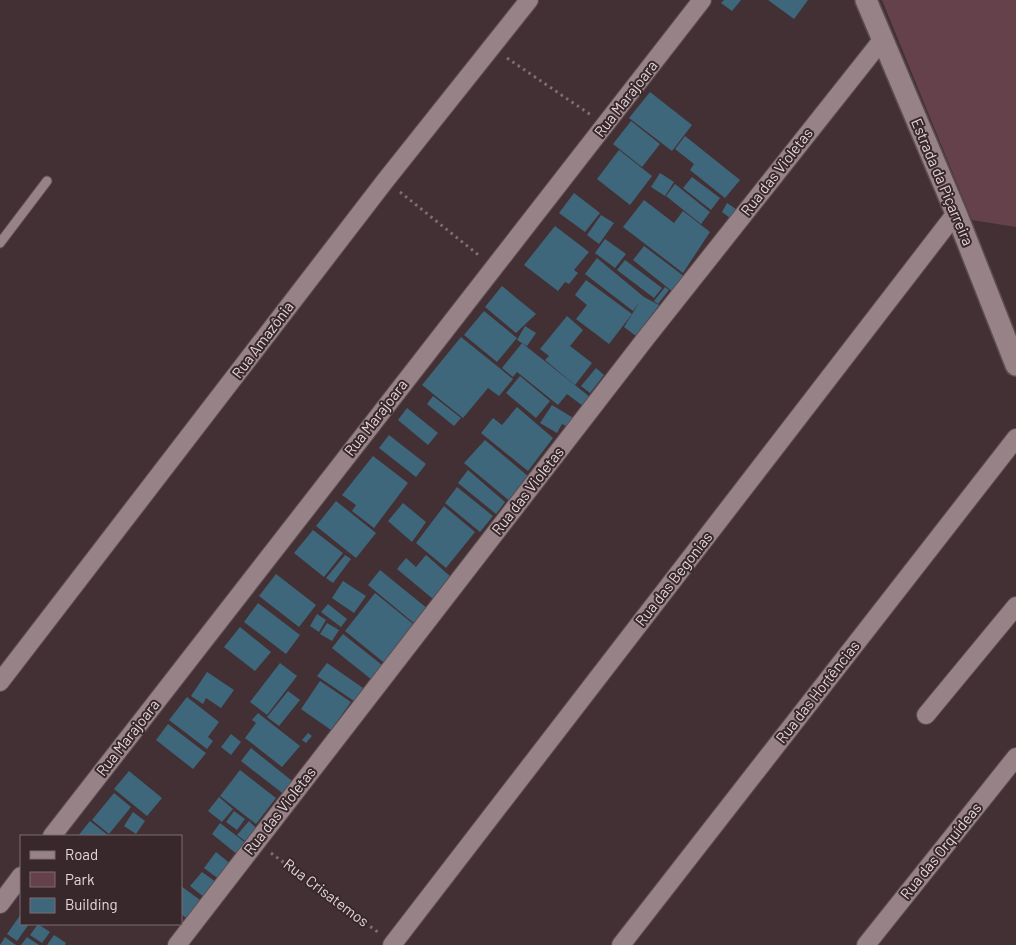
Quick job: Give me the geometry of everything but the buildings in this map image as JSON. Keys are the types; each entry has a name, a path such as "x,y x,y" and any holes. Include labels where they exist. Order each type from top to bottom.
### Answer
{"street":[{"name":"Rua Amazônia","path":"0,682 385,181 529,0"},
{"name":"Rua Marajoara","path":"53,835 493,266 606,125 702,0"},
{"name":"Estrada da Piçarreira","path":"866,0 956,214 1016,365"},
{"name":"Rua das Violetas","path":"176,945 646,338 882,40"},
{"name":"Rua das Begonias","path":"394,944 956,214"},
{"name":"Rua das Hortências","path":"621,945 1016,438"},
{"path":"926,715 1016,606"},
{"name":"Rua das Orquídeas","path":"866,945 1016,757"},
{"path":"3,893 20,877"}],"lane":[{"path":"0,243 47,181"}],"path":[{"path":"492,47 606,125"},
{"path":"385,181 493,266"},
{"name":"Rua Crisatemos","path":"256,842 394,944"}],"green space":[{"path":"882,0 1016,0 1016,227 972,220"}]}
